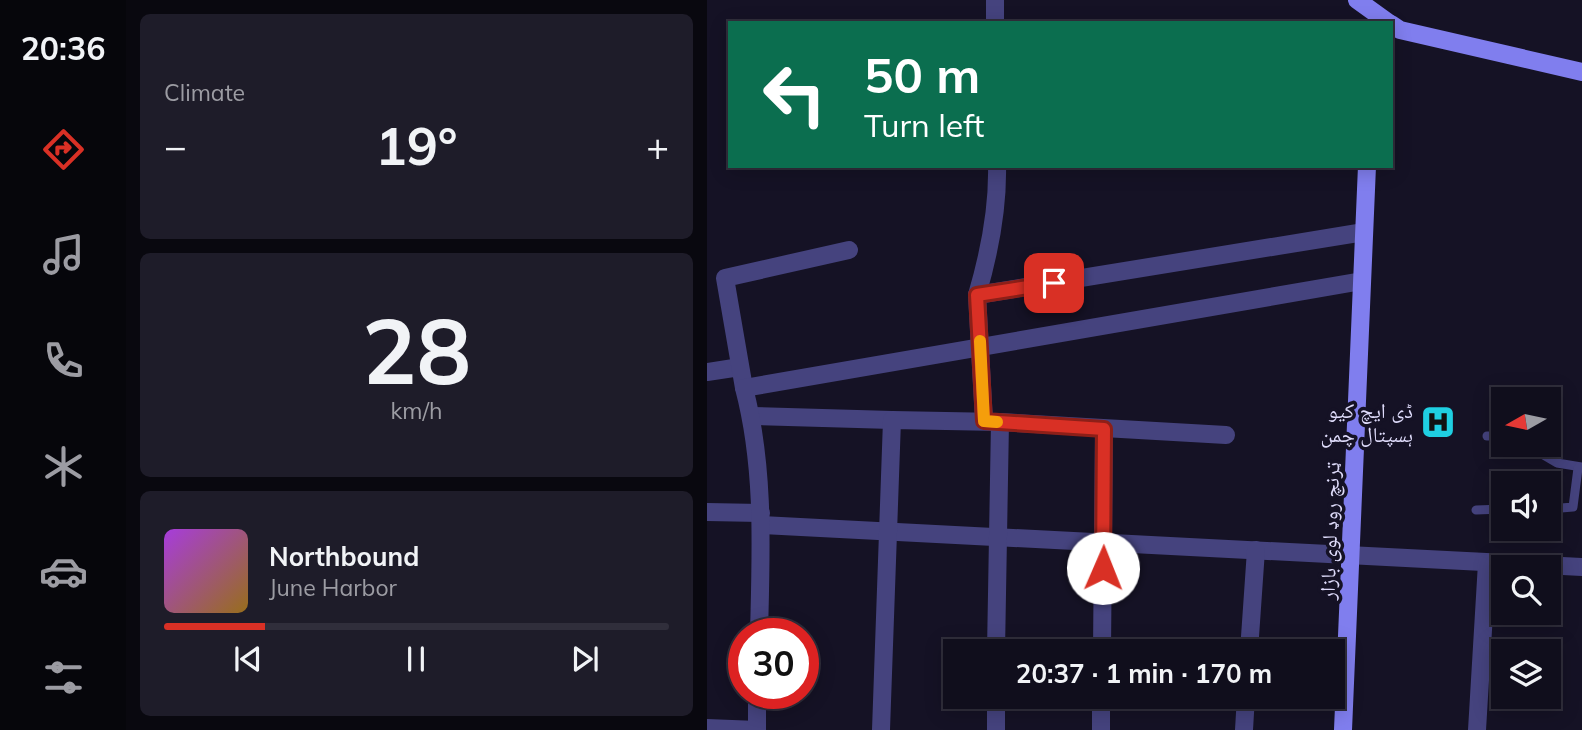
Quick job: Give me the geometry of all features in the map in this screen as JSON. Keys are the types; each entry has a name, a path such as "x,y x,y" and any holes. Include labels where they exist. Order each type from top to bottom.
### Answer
{"street":[{"path":"995,0 995,21"},
{"path":"1357,0 1373,11"},
{"path":"1393,25 1400,30 1582,72"},
{"path":"996,639 992,421 980,349 977,295 985,269 997,190 997,168"},
{"name":"ټرنچ روډ لوی بازار","path":"1343,730 1367,168"},
{"path":"977,295 1364,232"},
{"path":"759,618 761,519 751,416 725,278 849,250"},
{"path":"744,388 1362,281"},
{"path":"707,372 740,367"},
{"path":"751,416 992,421 1226,435"},
{"path":"881,730 892,420"},
{"path":"1102,639 1104,429"},
{"path":"707,512 888,530 1104,540 1350,557 1582,567"},
{"path":"1250,639 1256,551"},
{"path":"1477,730 1487,563"},
{"path":"707,728 757,730 757,709"},
{"path":"996,709 996,730"},
{"path":"1101,709 1101,730"},
{"path":"1244,730 1245,709"}],"lane":[{"path":"1545,457 1580,468 1573,507 1561,508"},
{"path":"1476,510 1491,509"}],"slow traffic":[{"path":"980,341 984,421 997,422"}],"place":[{"name":"ڈی ایچ کیو ہسپتال چمن","path":"1438,422"}],"route":[{"path":"1054,283 977,295 984,421 1104,429 1103,568"}]}
